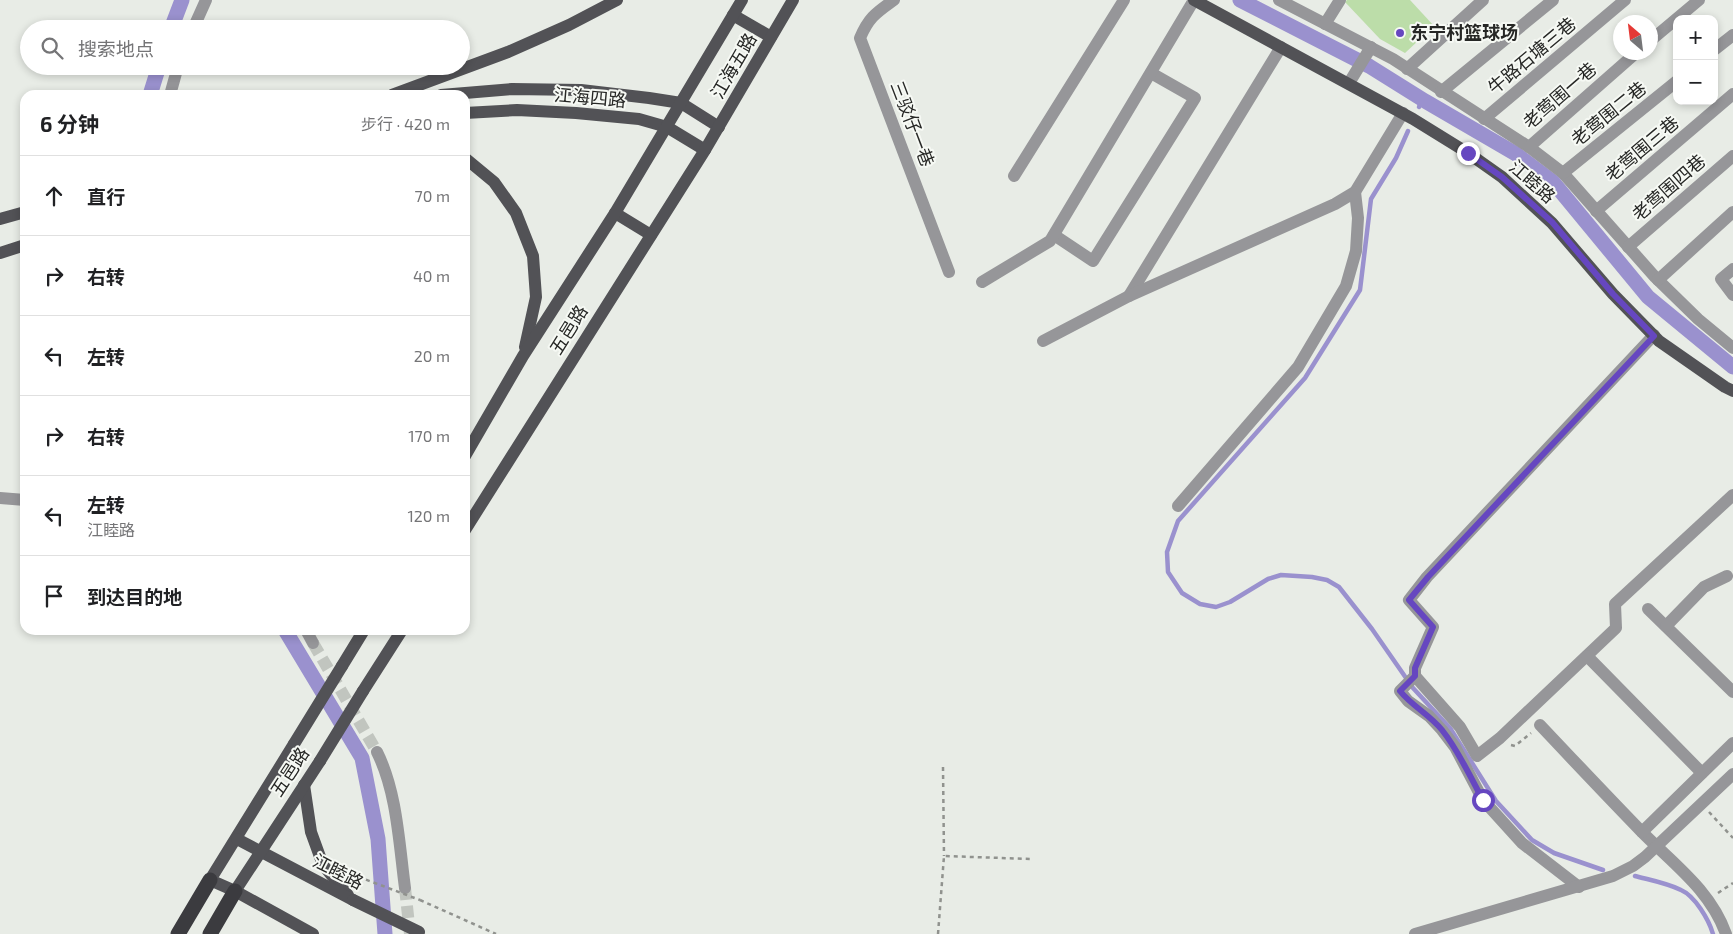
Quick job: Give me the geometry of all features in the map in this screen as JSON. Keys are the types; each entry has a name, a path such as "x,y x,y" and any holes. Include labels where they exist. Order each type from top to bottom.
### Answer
{"highway":[{"name":"五邑路","path":"178,934 210,880"},
{"name":"五邑路","path":"210,934 236,891"}],"main road":[{"path":"470,66 508,52 569,25 618,0"},
{"name":"江海五路","path":"667,127 742,0"},
{"name":"江海五路","path":"705,150 793,0"},
{"name":"江睦路","path":"1194,0 1403,113 1468,153 1502,177 1552,222 1613,294 1654,336 1733,391"},
{"path":"733,15 771,37"},
{"path":"405,90 446,75"},
{"name":"江海四路","path":"470,93 512,89 581,90 649,98 681,104"},
{"path":"576,113 581,90"},
{"path":"681,104 719,127"},
{"name":"江海四路","path":"470,114 517,110 639,119 667,127 705,150"},
{"name":"五邑路","path":"470,447 523,356 615,213 667,127"},
{"name":"五邑路","path":"470,522 705,150"},
{"path":"470,162 494,182 511,205 533,256 536,297 523,356"},
{"path":"615,213 651,235"},
{"path":"0,220 20,214"},
{"path":"0,254 20,247"},
{"name":"五邑路","path":"210,880 361,635"},
{"name":"五邑路","path":"236,891 399,635"},
{"path":"304,786 311,832 323,864 353,900"},
{"name":"江睦路","path":"237,838 353,900 422,933"},
{"path":"210,880 236,891 313,934"}],"street":[{"path":"197,20 206,0"},
{"name":"三驳仔一巷","path":"894,0 873,15 865,26 860,38 949,272"},
{"path":"1014,176 1124,0"},
{"path":"982,282 1050,241 1194,0"},
{"path":"1279,0 1370,47 1407,69 1528,147 1564,173 1658,280 1698,319 1733,348"},
{"path":"1325,24 1340,0"},
{"path":"1407,69 1483,0"},
{"path":"1441,92 1553,0"},
{"name":"牛路石塘三巷","path":"1484,119 1625,0"},
{"path":"1658,34 1699,0"},
{"path":"1718,47 1733,35"},
{"path":"1129,296 1281,47"},
{"path":"1350,83 1370,47"},
{"name":"老莺围一巷","path":"1528,147 1628,60"},
{"path":"1054,235 1093,261 1195,98 1151,73"},
{"path":"171,90 176,75"},
{"name":"老莺围二巷","path":"1564,173 1673,84"},
{"name":"老莺围三巷","path":"1596,211 1733,94"},
{"path":"1043,341 1129,296 1335,204 1355,192 1403,113"},
{"name":"老莺围四巷","path":"1628,247 1733,156"},
{"path":"1178,506 1298,367 1346,286 1356,251 1358,218 1355,192"},
{"path":"1658,280 1733,212"},
{"path":"1733,269 1721,279 1733,295"},
{"path":"1654,336 1428,577 1409,600 1433,627 1415,668 1415,677 1460,727 1477,756 1500,738 1616,628 1614,604 1733,495"},
{"path":"0,498 20,500"},
{"path":"1666,626 1704,587 1731,576"},
{"path":"1648,609 1733,692"},
{"path":"309,635 313,643"},
{"path":"1587,656 1702,773"},
{"path":"1415,677 1400,691 1442,730 1454,747 1483,800 1522,843 1579,886"},
{"path":"1540,726 1708,899 1714,907 1726,934"},
{"path":"1642,832 1733,743"},
{"path":"376,752 384,767 395,813 405,888"},
{"path":"1415,934 1613,876 1634,866 1733,774"}],"path":[{"path":"938,934 944,856 943,767"},
{"path":"1701,804 1733,838"},
{"path":"944,856 1031,859"},
{"path":"351,874 420,900 496,934"},
{"path":"1708,899 1733,883"}],"green space":[{"name":"东宁村篮球场","path":"1347,0 1410,0 1434,26 1405,53 1380,39 1345,2"}],"waterway":[{"path":"174,20 182,0"},
{"path":"1240,0 1369,66 1516,154 1553,182 1648,297 1733,367"},
{"path":"152,90 156,75"},
{"path":"1419,107 1422,99"},
{"path":"1408,131 1396,158 1371,199 1360,290 1305,378 1178,521 1167,552 1168,572 1182,593 1200,604 1216,607 1230,602 1268,579 1281,575 1327,580 1339,587 1372,629 1413,688 1450,728 1496,801 1532,840 1554,853 1603,870"},
{"path":"288,635 362,758 378,839 385,934"},
{"path":"1635,876 1670,885 1686,893 1701,909 1713,934"}],"tunnel":[{"path":"313,643 377,752"},
{"path":"405,888 410,934"}],"place":[{"name":"东宁村篮球场","path":"1400,33"}],"route":[{"path":"1468,153 1502,177 1552,222 1613,294 1654,336 1428,577 1409,600 1433,627 1415,668 1415,676 1400,691 1442,730 1454,747 1483,800"}]}
